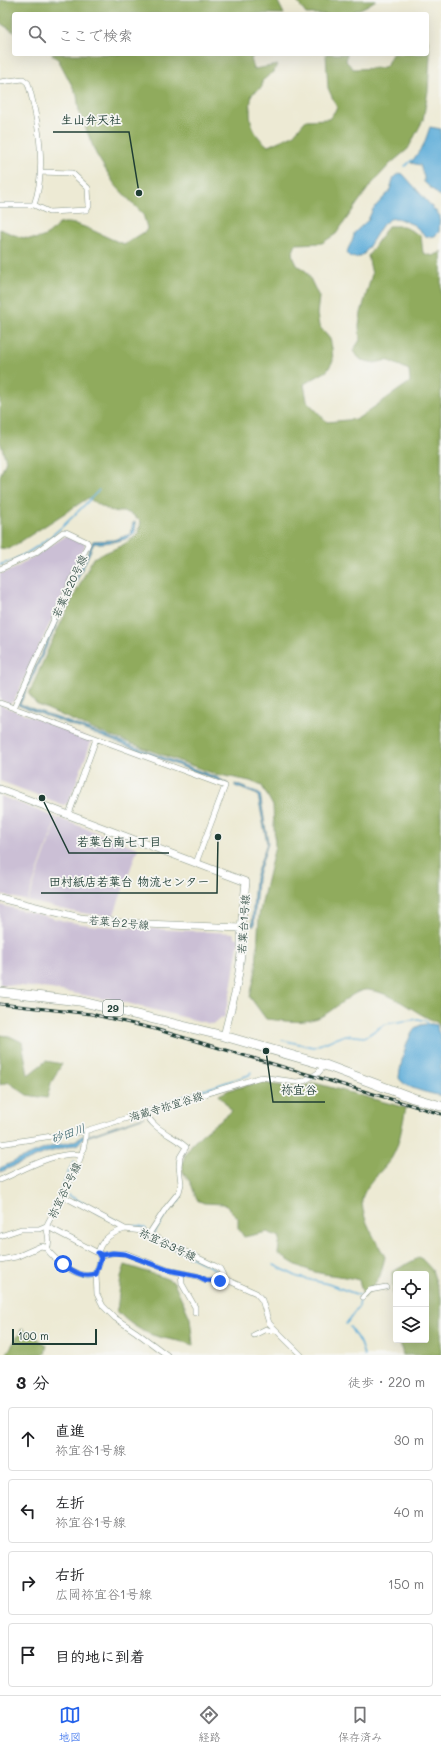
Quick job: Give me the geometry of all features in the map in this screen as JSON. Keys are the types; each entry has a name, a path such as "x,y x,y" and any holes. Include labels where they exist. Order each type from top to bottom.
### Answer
{"highway":[{"name":"29","path":"0,992 80,1001 224,1036 325,1065 413,1098 441,1106"}],"street":[{"path":"0,82 23,79 28,82 37,119 40,172 37,196 34,205"},
{"path":"0,205 34,205 49,212 87,210 89,206 88,188 72,173 40,172"},
{"name":"若葉台20号線","path":"0,569 35,553 63,532 66,532 88,544 14,708"},
{"path":"0,703 225,786 196,862"},
{"path":"69,814 96,738"},
{"name":"若葉台1号線","path":"0,789 246,882 241,928 241,953 236,989 224,1036"},
{"name":"若葉台2号線","path":"0,898 80,918 122,923 241,928"},
{"name":"海蔵寺祢宜谷線","path":"0,1144 85,1131 261,1077 304,1082 318,1073 325,1065"},
{"path":"146,1113 149,1120 186,1147 180,1157 179,1162 181,1184 179,1192 166,1208 149,1234"},
{"name":"祢宜谷2号線","path":"47,1249 49,1243 46,1226 62,1196 86,1143 85,1131"},
{"path":"0,1180 54,1158 72,1154 81,1155"},
{"name":"祢宜谷3号線","path":"62,1196 125,1229 137,1229 216,1266 220,1269 225,1279"},
{"path":"0,1236 21,1229 39,1229 46,1226 102,1255 113,1253 125,1254 168,1270 206,1280 220,1281 225,1279 256,1292 262,1300 269,1323 301,1355"},
{"path":"98,1253 103,1240 117,1231 125,1229"},
{"path":"0,1260 16,1256 40,1246 45,1247 50,1253 76,1273 88,1276 96,1274"},
{"path":"98,1253 101,1258 96,1274 97,1294 103,1306 115,1318 136,1332 163,1354"},
{"path":"181,1273 182,1284 195,1307 195,1313"},
{"path":"363,1297 370,1290 386,1287"},
{"path":"254,1335 267,1329 271,1331 274,1329"}],"shaded area":[{"path":"66,536 85,543 85,547 15,699 10,704 0,700 0,574 14,569"},
{"path":"0,705 89,738 91,742 69,802 64,805 0,781"},
{"path":"0,796 57,818 27,901 0,894"},
{"path":"58,818 138,848 113,917 75,912 28,901"},
{"path":"0,905 69,922 97,926 233,933 236,938 239,938 231,989 224,1018 221,1017 215,1023 211,1024 107,998 104,999 51,989 0,984"}],"green space":[{"path":"0,0 277,0 283,12 12,12 12,31 0,23"},
{"path":"296,0 376,0 367,6 350,12 305,12"},
{"path":"429,49 430,55 428,91 423,120 408,149 390,164 369,187 336,234 322,243 296,244 292,254 297,265 307,272 319,297 317,314 319,326 330,339 332,348 333,361 327,371 304,384 307,401 327,422 357,419 410,382 409,370 387,360 375,363 361,360 353,351 360,340 359,326 361,313 372,274 368,256 388,226 403,226 421,236 423,253 432,256 440,253 441,251 441,1030 436,1022 395,999 369,990 364,990 352,995 324,1015 310,1020 296,1022 266,1019 250,997 256,970 259,915 275,846 273,806 262,786 250,781 215,774 97,731 36,704 29,694 51,643 93,558 121,546 138,535 141,522 131,514 112,511 88,498 9,549 0,548 0,476 6,461 0,441 0,229 23,238 35,239 47,235 61,223 71,223 125,244 146,231 147,228 143,214 115,185 96,154 79,111 77,95 58,59 54,56 253,56 251,59 254,69 278,65 273,72 262,81 262,87 252,94 250,110 251,123 257,135 268,146 293,135 306,120 329,119 337,108 328,88 326,56 347,56 346,61 353,69 381,68 386,66 391,56 429,56"},
{"path":"0,1035 9,1036 22,1042 28,1075 46,1061 62,1064 51,1083 47,1098 27,1095 8,1082 0,1085"},
{"path":"261,1082 295,1087 315,1083 406,1108 397,1148 391,1159 365,1191 363,1197 363,1209 367,1224 385,1257 380,1276 364,1298 359,1280 312,1271 299,1266 278,1254 280,1237 267,1232 244,1237 238,1228 238,1218 224,1204 204,1203 197,1200 191,1184 183,1171 183,1162 186,1153 192,1144 208,1129 232,1111 219,1095 229,1090"},
{"path":"420,1257 432,1270 441,1297 441,1355 403,1355 400,1343 429,1343 429,1271 394,1271"},
{"path":"125,1265 174,1282 190,1318 193,1345 147,1333 126,1320 117,1311 121,1277"},
{"path":"393,1271 393,1301 392,1272"},
{"path":"22,1329 47,1345 45,1354 6,1355"}],"water":[{"path":"430,127 441,129 441,197 424,182 420,165 411,163 424,144"},
{"path":"399,173 403,174 440,216 439,232 435,236 427,237 414,225 397,218 390,219 383,224 364,254 356,258 350,257 347,253 354,233 368,220 373,209 389,192 394,177"},
{"path":"135,522 134,532 129,537 114,542 94,543 20,704 218,778 228,784 18,705 93,541 114,540 131,534 133,523"},
{"path":"235,784 260,794 268,843 257,878 254,926 252,926 255,878 267,843 258,795 235,786"},
{"path":"420,1025 437,1025 441,1036 441,1096 412,1088 402,1082 399,1078 407,1043 413,1031"},
{"path":"144,1117 83,1138 78,1144 45,1153 0,1172 0,1168 44,1149 71,1142 82,1136 90,1135"}],"waterway":[{"path":"405,166 412,160"},
{"path":"0,565 15,560 42,544 66,523 99,490"},
{"name":"砂田川","path":"282,1040 313,1047 345,1035 365,1037 385,1024 418,1019 427,1021 428,1025"},
{"name":"砂田川","path":"160,1104 249,1075 251,1072"},
{"name":"砂田川","path":"145,1110 155,1107"},
{"path":"59,1193 74,1160"},
{"path":"68,1195 125,1226 140,1226 146,1229"},
{"path":"154,1233 168,1211 179,1200 180,1196"},
{"path":"52,1208 54,1204"},
{"path":"152,1238 213,1268 219,1273"},
{"path":"58,1258 63,1261"},
{"path":"274,1265 298,1277 328,1284 359,1295"},
{"path":"77,1275 88,1279 94,1278"},
{"path":"346,1324 359,1306 360,1299"},
{"path":"350,1327 360,1343 364,1355"}],"railway":[{"path":"0,1004 91,1014 155,1029 441,1114"}],"place":[{"name":"生山弁天社","path":"139,193"},
{"name":"若葉台南七丁目","path":"42,798"},
{"name":"田村紙店若葉台 物流センター","path":"218,837"},
{"name":"祢宜谷","path":"266,1051"}],"route":[{"path":"63,1264 80,1275 88,1276 96,1274 101,1258 98,1253 102,1255 113,1253 125,1254 168,1270 198,1276 206,1280 220,1281"}]}
